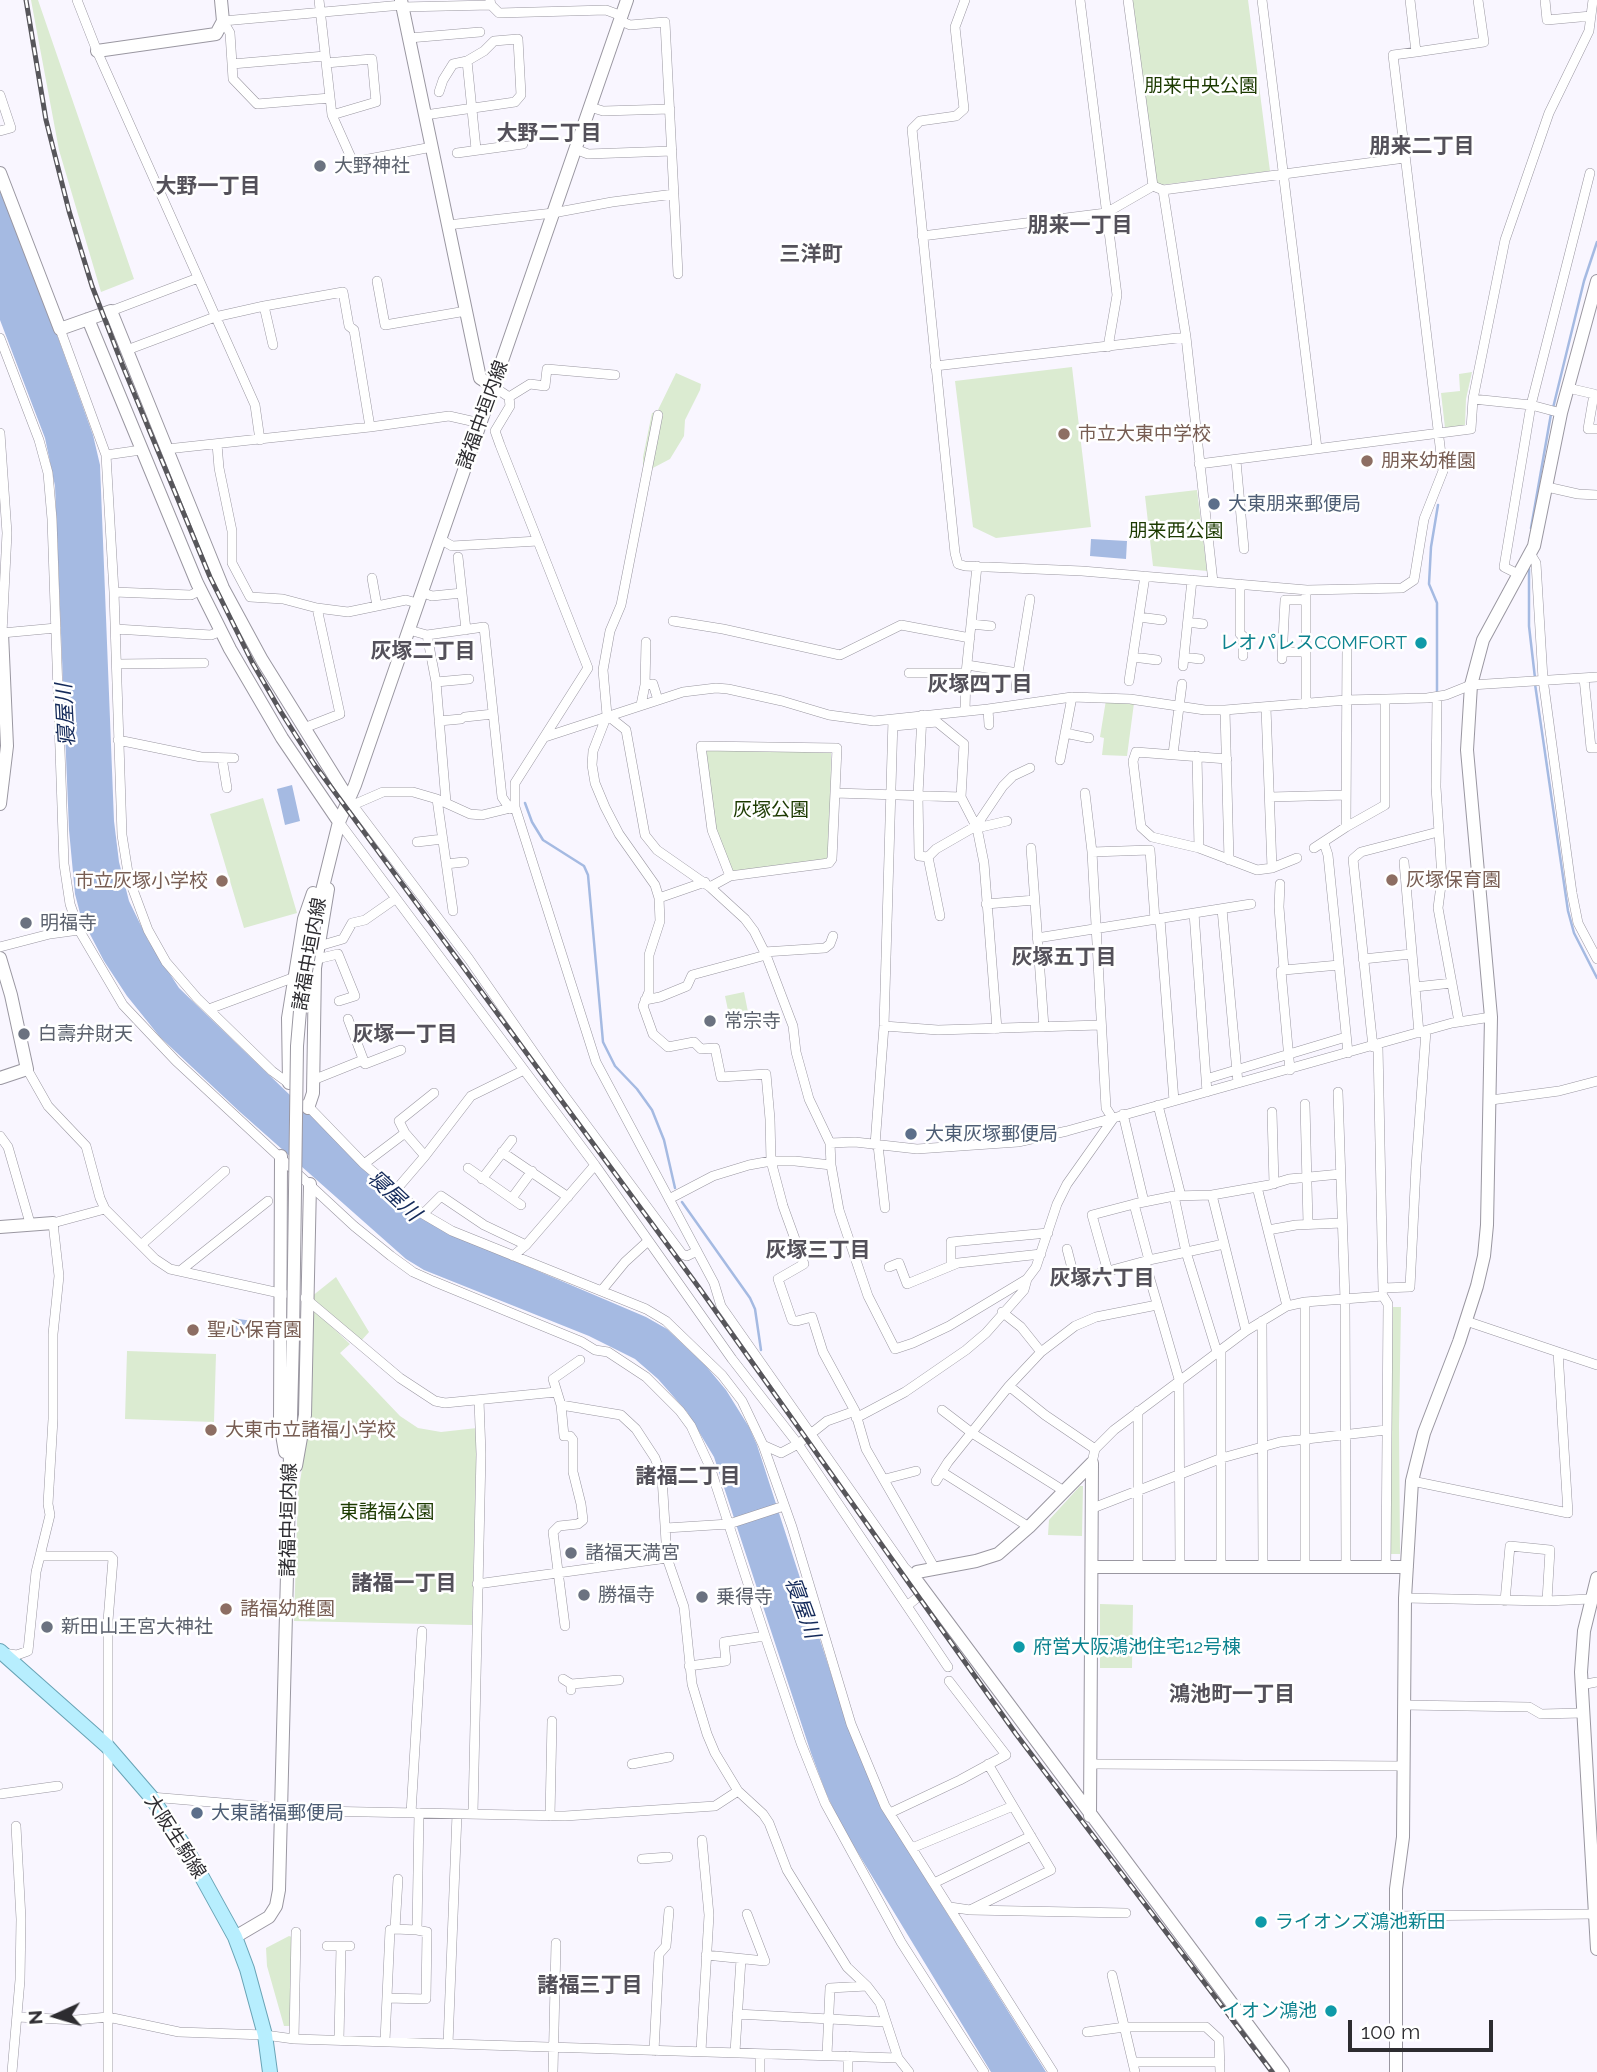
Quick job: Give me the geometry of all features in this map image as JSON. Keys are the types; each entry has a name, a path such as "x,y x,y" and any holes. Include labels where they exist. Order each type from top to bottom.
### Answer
{"main road":[{"name":"大阪生駒線","path":"0,1652 107,1746 151,1797 187,1850 235,1937 257,1999 270,2072"}],"street":[{"path":"77,0 254,405 260,440"},
{"path":"97,51 216,34 222,21 221,0"},
{"path":"319,0 331,115 353,162 432,146"},
{"name":"諸福中垣内線","path":"235,1937 269,1917 276,1906 279,1890 290,1493 297,1046 301,999 316,915 339,822 351,802 419,597 627,0"},
{"path":"965,0 955,26 964,109 956,116 920,121 912,130 958,564 1240,584 1306,595"},
{"path":"1080,0 1117,295 1108,347"},
{"path":"1128,0 1158,188 1186,337 1213,582"},
{"path":"1262,0 1317,449"},
{"path":"1410,0 1416,52"},
{"path":"1306,652 1283,656 1285,600 1306,595 1402,589 1414,580 1424,519 1443,471 1392,55 1484,43 1478,0"},
{"path":"1545,0 1547,20 1591,16"},
{"path":"1199,464 1471,429 1473,399 1505,240 1549,113 1589,31 1593,0"},
{"path":"222,21 401,4 491,2 499,13 606,10 630,25 665,22 678,274"},
{"path":"401,4 480,378 509,397 510,406 495,431 588,668"},
{"path":"222,21 230,33 233,79 257,104 330,98"},
{"path":"409,38 480,32"},
{"path":"425,115 515,102 521,95 518,39 494,40 484,51 467,61 453,64 439,92"},
{"path":"232,64 372,59 376,102 331,115"},
{"path":"467,61 476,149"},
{"path":"0,95 11,128 0,131"},
{"path":"590,107 603,111 670,109"},
{"path":"457,153 523,144"},
{"path":"575,149 588,154 672,151"},
{"path":"922,236 1106,213 1158,188 1405,158"},
{"path":"0,173 106,455 116,629 122,835 129,879 148,930 166,962 197,998 272,1071 289,1083 308,1108 364,1164 423,1214 452,1231 646,1309 666,1321 717,1370 742,1401 763,1445 830,1648 850,1724 863,1756 890,1813 1053,2072"},
{"path":"1518,574 1504,567 1531,405 1590,173"},
{"path":"448,225 553,213 674,194"},
{"path":"60,329 198,278"},
{"path":"377,281 385,325 466,311"},
{"path":"1396,2072 1395,1916 1403,1837 1405,1598 1412,1481 1424,1433 1466,1321 1484,1256 1488,1225 1491,1017 1467,750 1471,685 1483,640 1534,546 1560,413 1597,281"},
{"path":"127,350 215,317 343,292 349,326 354,330 370,427"},
{"path":"264,306 273,345"},
{"path":"111,311 223,588 261,660 351,802 469,959 555,1083 682,1254 687,1256 697,1251"},
{"path":"88,319 201,590 221,631 282,738 395,899 524,1070 732,1359 797,1444 948,1667"},
{"path":"935,366 1186,337"},
{"path":"0,338 39,440 48,473 65,869 79,930 126,1007 176,1061 354,1226 413,1272 582,1342 595,1350 608,1352 646,1377 670,1400 691,1426 710,1467 730,1523 801,1743 825,1802 901,1941 984,2072"},
{"path":"509,397 530,384 545,386 547,369 615,375"},
{"path":"1568,388 1594,394 1588,429 1597,429"},
{"path":"1473,399 1531,405 1560,413"},
{"path":"658,415 621,605 610,631 603,670 607,715 593,751 592,765 595,783 619,834 654,886 659,898 660,921 649,955 649,992 643,1006 653,1034 668,1047 694,1042 701,1049 715,1048 721,1077 766,1074 771,1119 771,1161 783,1206 804,1264 778,1279 792,1320 813,1317 822,1352 856,1414 866,1449 934,1567"},
{"path":"167,449 449,416 480,424"},
{"path":"0,433 6,533 1,633 2,702 7,746 0,804"},
{"path":"217,444 219,468 232,531 232,563 250,597 283,599 317,608 348,612 419,597 462,593"},
{"path":"106,455 141,450"},
{"path":"1236,461 1244,549"},
{"path":"1547,487 1597,495"},
{"path":"440,539 452,546 538,541"},
{"path":"1530,553 1536,563 1542,679 1572,893 1578,923 1597,960"},
{"path":"458,557 466,630"},
{"path":"965,711 966,669 977,566"},
{"path":"1129,681 1145,576"},
{"path":"372,578 377,606"},
{"path":"1192,580 1184,662 1200,659"},
{"path":"1240,584 1243,656"},
{"path":"114,592 191,595 201,590"},
{"path":"1306,595 1306,704"},
{"path":"1016,688 1030,599"},
{"path":"304,728 340,714 317,608"},
{"path":"1139,617 1162,620"},
{"path":"673,621 704,632 723,629 841,655 901,625 970,638"},
{"path":"1188,622 1203,624"},
{"path":"971,624 992,626"},
{"path":"409,630 427,635 484,627 502,797 512,808 597,1062 714,1283 721,1306 905,1568 1283,2072"},
{"path":"1,633 56,628"},
{"path":"116,629 211,635 221,631"},
{"path":"427,635 436,682 443,839 453,911"},
{"path":"641,705 645,685 646,642"},
{"path":"1346,827 1347,647"},
{"path":"1133,657 1157,660"},
{"path":"117,664 204,663"},
{"path":"588,668 603,670"},
{"path":"512,808 515,783 588,668"},
{"path":"909,673 966,669 1018,673"},
{"path":"545,737 683,692 729,689 828,715 893,722 1072,697 1130,699 1225,710 1437,696 1471,685 1597,677"},
{"path":"1584,678 1591,748 1597,748"},
{"path":"436,682 469,679"},
{"path":"645,685 653,684 658,700"},
{"path":"1173,754 1182,684"},
{"path":"1437,696 1438,832 1442,877 1439,915 1459,1022"},
{"path":"1060,760 1072,697"},
{"path":"1314,848 1385,805 1385,700"},
{"path":"1266,708 1272,868"},
{"path":"988,709 989,726"},
{"path":"1225,710 1229,860"},
{"path":"439,721 493,714"},
{"path":"607,715 626,730 645,835 657,849 707,884 745,919 765,954 793,1026 796,1052 809,1099 830,1143 839,1210 868,1296 895,1349 949,1326 1027,1279"},
{"path":"922,719 918,795 919,856 928,857"},
{"path":"922,719 937,722 964,744 961,797 976,827 985,863 997,1029"},
{"path":"885,1208 877,1145 884,1026 893,722"},
{"path":"1065,733 1089,738"},
{"path":"118,740 201,757 234,758"},
{"path":"659,898 730,876 829,863 832,859 836,748 701,746 712,830 730,876"},
{"path":"1227,759 1136,752 1133,761 1141,827 1152,837 1199,848 1257,870 1272,868 1297,858"},
{"path":"1197,756 1199,848"},
{"path":"222,758 227,788"},
{"path":"976,827 1003,786 1013,776 1030,768"},
{"path":"351,802 383,792 413,792 441,800 470,814 482,815 512,808"},
{"path":"835,793 961,797"},
{"path":"1085,793 1092,852 1106,1108 1113,1119"},
{"path":"1270,797 1346,795"},
{"path":"928,857 936,849 976,827 1007,821"},
{"path":"1386,1568 1388,1304 1383,1292 1375,1046 1353,859 1361,852 1438,832"},
{"path":"417,842 443,839"},
{"path":"1324,843 1328,855 1348,1053"},
{"path":"1031,848 1044,1027"},
{"path":"1092,852 1150,850 1174,1101"},
{"path":"289,1083 288,1018 304,919 330,857"},
{"path":"308,1108 313,1093 318,952 326,908 330,857"},
{"path":"928,857 940,916"},
{"path":"446,864 464,862"},
{"path":"1090,1816 1092,1463 1095,1449 1114,1430 1179,1379 1246,1331 1287,1306 1305,1302 1345,1300 1410,1287 1423,1032 1411,954 1404,862"},
{"path":"1280,884 1284,970 1281,971 1290,1070"},
{"path":"318,952 343,939 352,923 365,920 395,899"},
{"path":"986,904 1035,900"},
{"path":"1037,938 1251,904"},
{"path":"1222,909 1238,1083"},
{"path":"1194,914 1207,1092"},
{"path":"0,947 50,934 79,930"},
{"path":"645,1000 687,986 692,975 765,954 825,948 833,936"},
{"path":"318,952 338,954 355,996 338,1001"},
{"path":"1363,959 1411,954"},
{"path":"0,958 5,992 27,1069 48,1106 86,1146 100,1198 106,1209 141,1245 170,1269 307,1298 426,1397 445,1403 556,1392"},
{"path":"1284,970 1339,965"},
{"path":"209,1009 295,977"},
{"path":"1415,987 1452,983"},
{"path":"830,1143 917,1149 1018,1142 1113,1119 1123,1114 1459,1022 1491,1017"},
{"path":"348,1019 365,1064 401,1050"},
{"path":"884,1026 938,1030 1100,1025"},
{"path":"1206,1079 1346,1037"},
{"path":"313,1080 363,1060"},
{"path":"0,1078 27,1069"},
{"path":"395,1191 471,1096 524,1070"},
{"path":"1491,1100 1559,1091 1597,1081"},
{"path":"1338,1092 1345,1300 1346,1567"},
{"path":"425,1156 405,1133 399,1121 434,1093"},
{"path":"1305,1104 1308,1224"},
{"path":"1158,1105 1186,1252 1219,1351 1221,1567"},
{"path":"1272,1112 1274,1184"},
{"path":"1123,1114 1147,1261 1179,1379 1180,1567"},
{"path":"763,1445 781,1452 797,1444 827,1421 856,1414 905,1392 986,1333 1024,1290 1027,1279 1036,1267 1057,1204 1067,1184 1113,1119"},
{"path":"364,1164 405,1133"},
{"path":"0,1136 8,1147 30,1223"},
{"path":"482,1179 512,1140"},
{"path":"502,1152 568,1197"},
{"path":"281,1156 280,1423 290,1493"},
{"path":"668,1199 713,1176 749,1165 771,1161 831,1165"},
{"path":"513,1256 526,1245 594,1165"},
{"path":"468,1168 521,1205"},
{"path":"141,1245 225,1171"},
{"path":"512,1198 532,1171"},
{"path":"1108,1272 1092,1215 1177,1196 1212,1195 1289,1179 1340,1174"},
{"path":"290,1493 304,1415 310,1184"},
{"path":"1256,1187 1287,1306"},
{"path":"1212,1195 1246,1331"},
{"path":"423,1214 441,1196 484,1224 526,1245"},
{"path":"180,1271 268,1200"},
{"path":"0,1227 52,1223 106,1209"},
{"path":"0,1652 17,1655 28,1651 36,1572 50,1515 48,1504 53,1419 53,1334 60,1276 52,1223"},
{"path":"1268,1230 1308,1224 1342,1223"},
{"path":"951,1266 951,1242 1048,1233"},
{"path":"602,1290 625,1262 648,1241"},
{"path":"1067,1249 1075,1280 1224,1244"},
{"path":"889,1267 899,1264 907,1284 958,1263 1041,1254"},
{"path":"1305,1302 1305,1567"},
{"path":"936,1480 1009,1386 1041,1352 1075,1326 1096,1317 1157,1305"},
{"path":"1002,1312 1021,1327 1041,1352"},
{"path":"1262,1321 1263,1567"},
{"path":"1466,1321 1597,1365"},
{"path":"875,1336 884,1331"},
{"path":"1412,1481 1568,1513 1558,1352"},
{"path":"717,1370 732,1359"},
{"path":"565,1626 553,1532 559,1526 578,1524 583,1520 573,1472 573,1440 570,1436 564,1436 561,1405 553,1378 580,1360"},
{"path":"1009,1386 1045,1415 1095,1449"},
{"path":"473,1813 481,1454 479,1400"},
{"path":"561,1405 621,1415 636,1429 655,1458 662,1477 667,1558 684,1607 695,1700 706,1734 738,1791 769,1823 786,1870 847,1967 880,2003 898,2058 909,2072"},
{"path":"942,1410 971,1433 1064,1491"},
{"path":"1138,1411 1138,1567"},
{"path":"1093,1508 1222,1458 1305,1439 1386,1430"},
{"path":"914,1577 917,1572 934,1567 990,1557 998,1553 1030,1527 1092,1463"},
{"path":"884,1479 916,1471"},
{"path":"943,1472 1030,1527"},
{"path":"666,1528 730,1523 783,1506"},
{"path":"1506,1601 1510,1546 1550,1550 1547,1601"},
{"path":"41,1556 110,1556 113,1559 108,1621 108,2072"},
{"path":"477,1584 667,1558"},
{"path":"1091,1567 1407,1567"},
{"path":"1597,1578 1590,1599 1582,1646 1581,1685 1597,1949"},
{"path":"907,1606 924,1592"},
{"path":"1405,1598 1506,1601 1590,1599"},
{"path":"417,1930 415,1813 422,1631"},
{"path":"690,1666 726,1661 724,1642 765,1636"},
{"path":"568,1684 619,1680"},
{"path":"890,1813 1006,1755 949,1681"},
{"path":"1581,1685 1597,1682"},
{"path":"1404,1705 1529,1707 1541,1714 1582,1713"},
{"path":"550,1816 552,1721"},
{"path":"632,1764 669,1757"},
{"path":"970,1910 1051,1870 988,1764"},
{"path":"1091,1764 1404,1766"},
{"path":"0,1794 58,1786"},
{"path":"151,1797 318,1811 550,1816 715,1806 738,1791"},
{"path":"912,1848 1013,1806"},
{"path":"448,2044 457,1814"},
{"path":"12,2072 17,2017 20,1919 16,1826"},
{"path":"934,1882 1031,1836"},
{"path":"701,2051 709,1915 702,1840"},
{"path":"642,1859 668,1857"},
{"path":"395,1928 398,1879"},
{"path":"950,1907 970,1910 1126,1913"},
{"path":"654,2051 659,1954 666,1946 669,1910"},
{"path":"706,1955 765,1961 747,1914"},
{"path":"1395,1916 1596,1914"},
{"path":"385,2042 390,1930 395,1928 427,1932 426,1998 387,1998"},
{"path":"294,2039 296,1932"},
{"path":"553,2072 556,1943"},
{"path":"327,1946 346,1946 339,2039"},
{"path":"735,2052 741,1959"},
{"path":"1087,2032 1125,2027 1206,2027 1219,2039 1220,2067 1134,2067 1125,2027 1112,1975"},
{"path":"827,2055 830,1988 867,1986"},
{"path":"737,2014 885,2022"},
{"path":"17,2017 76,2020 108,2017 179,2032 265,2035 294,2039 898,2058"},
{"path":"760,2054 760,2072"},
{"path":"848,2056 848,2072"}],"green space":[{"path":"31,0 38,0 134,279 101,292 59,150"},
{"name":"朋来中央公園","path":"1132,0 1248,0 1270,171 1161,185 1155,183"},
{"path":"1072,367 1091,527 996,538 973,527 955,381"},
{"path":"1472,372 1466,399 1465,425 1445,428 1441,393 1460,391 1459,374"},
{"path":"676,373 701,384 700,390 685,420 684,436 670,459 651,469 643,465 643,457 652,413 657,412"},
{"name":"朋来西公園","path":"1197,490 1207,571 1153,566 1145,496"},
{"path":"1106,700 1134,703 1127,756 1102,755 1104,738 1100,737"},
{"name":"灰塚公園","path":"705,748 831,753 830,856 827,860 733,873 716,829"},
{"path":"263,798 297,913 244,928 210,814"},
{"path":"744,992 748,1012 729,1015 725,996"},
{"path":"336,1277 369,1332 361,1341 311,1297"},
{"path":"1390,1307 1401,1307 1400,1554 1390,1554"},
{"name":"東諸福公園","path":"313,1309 350,1344 340,1353 400,1416 418,1428 441,1432 477,1428 472,1625 294,1621 298,1493 311,1415"},
{"path":"127,1351 216,1354 214,1422 125,1419"},
{"path":"1080,1486 1083,1486 1082,1536 1048,1535 1049,1520"},
{"path":"1100,1604 1133,1605 1132,1668 1100,1668"},
{"path":"292,1937 291,2026 284,2026 267,1966 266,1948"}],"water":[{"name":"寝屋川","path":"0,191 52,321 93,435 100,465 114,821 119,862 129,901 148,940 179,988 407,1208 451,1234 646,1317 667,1329 706,1366 726,1390 757,1445 844,1714 887,1817 1046,2072 991,2072 841,1825 811,1753 714,1457 687,1412 658,1379 635,1359 589,1336 424,1270 406,1259 160,1037 127,996 104,961 81,917 75,894 69,830 55,486 45,438 0,320"},
{"path":"1091,539 1127,541 1126,559 1090,556"},
{"path":"292,785 300,821 285,825 277,789"},
{"path":"232,1318 266,1323 264,1336 231,1331"}],"waterway":[{"path":"1553,408 1584,281 1597,242"},
{"path":"1531,528 1551,414"},
{"path":"1437,691 1437,603 1429,584 1431,547 1438,505"},
{"path":"1529,569 1529,626 1535,678"},
{"path":"1535,684 1568,911 1574,933 1597,978"},
{"path":"525,803 543,840 584,866 588,875 603,1042 615,1066 652,1110 664,1140 675,1188"},
{"path":"682,1202 750,1298 755,1309 761,1350"}],"railway":[{"path":"26,0 46,120 69,211 92,286 210,577 252,662 281,712 314,764 700,1289 1016,1734 1272,2072"}],"place":[{"name":"大野神社","path":"320,166"},
{"name":"市立大東中学校","path":"1064,434"},
{"name":"朋来幼稚園","path":"1367,461"},
{"name":"大東朋来郵便局","path":"1214,504"},
{"name":"レオパレスCOMFORT","path":"1421,643"},
{"name":"灰塚保育園","path":"1392,880"},
{"name":"市立灰塚小学校","path":"222,881"},
{"name":"明福寺","path":"26,923"},
{"name":"常宗寺","path":"710,1021"},
{"name":"白壽弁財天","path":"24,1034"},
{"name":"大東灰塚郵便局","path":"911,1134"},
{"name":"聖心保育園","path":"193,1330"},
{"name":"大東市立諸福小学校","path":"211,1430"},
{"name":"諸福天満宮","path":"571,1553"},
{"name":"勝福寺","path":"584,1595"},
{"name":"乗得寺","path":"702,1597"},
{"name":"諸福幼稚園","path":"226,1609"},
{"name":"新田山王宮大神社","path":"47,1627"},
{"name":"府営大阪鴻池住宅12号棟","path":"1019,1647"},
{"name":"大東諸福郵便局","path":"197,1813"},
{"name":"ライオンズ鴻池新田","path":"1261,1922"},
{"name":"イオン鴻池","path":"1331,2011"}],"district":[{"name":"大野二丁目","path":"549,134"},
{"name":"朋来二丁目","path":"1422,147"},
{"name":"大野一丁目","path":"208,187"},
{"name":"朋来一丁目","path":"1080,226"},
{"name":"三洋町","path":"811,255"},
{"name":"灰塚二丁目","path":"423,652"},
{"name":"灰塚四丁目","path":"980,685"},
{"name":"灰塚五丁目","path":"1064,958"},
{"name":"灰塚一丁目","path":"405,1035"},
{"name":"灰塚三丁目","path":"818,1251"},
{"name":"灰塚六丁目","path":"1102,1279"},
{"name":"諸福二丁目","path":"688,1477"},
{"name":"諸福一丁目","path":"404,1584"},
{"name":"鴻池町一丁目","path":"1232,1695"},
{"name":"諸福三丁目","path":"590,1986"}]}
